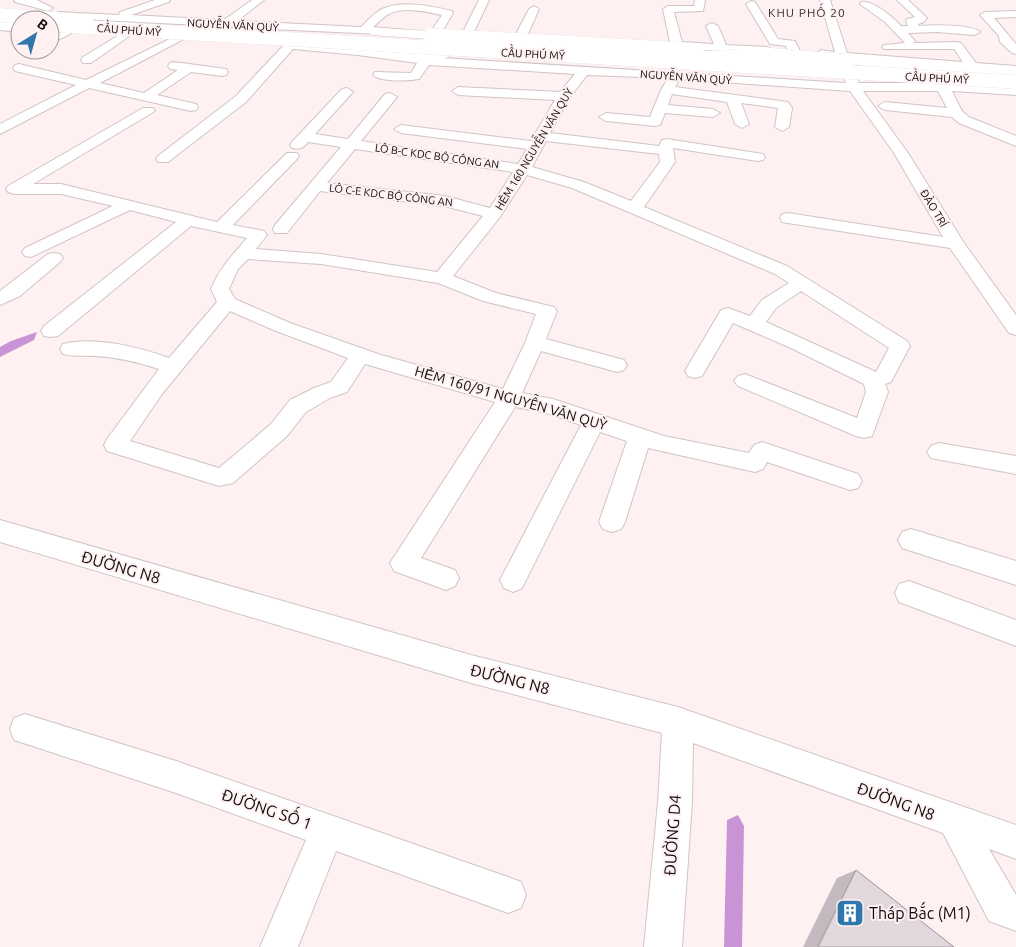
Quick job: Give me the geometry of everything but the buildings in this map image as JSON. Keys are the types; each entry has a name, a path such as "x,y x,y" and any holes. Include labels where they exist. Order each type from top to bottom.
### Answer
{"main road":[{"name":"CẦU PHÚ MỸ","path":"0,15 712,58 766,54"},
{"name":"CẦU PHÚ MỸ","path":"60,17 1016,74"},
{"name":"CẦU PHÚ MỸ","path":"60,29 689,66 739,71"},
{"name":"CẦU PHÚ MỸ","path":"60,29 1016,83"},
{"name":"NGUYỄN VĂN QUỲ","path":"376,32 433,34"},
{"name":"CẦU PHÚ MỸ","path":"433,34 766,54 843,54 1016,74"},
{"name":"NGUYỄN VĂN QUỲ","path":"358,51 421,57"},
{"name":"CẦU PHÚ MỸ","path":"421,57 1016,83"},
{"name":"CẦU PHÚ MỸ","path":"822,75 1016,89"}],"street":[{"path":"19,0 36,3 43,10"},
{"path":"110,18 165,0"},
{"path":"386,11 385,7 390,0"},
{"path":"468,34 484,0"},
{"name":"ĐÀO TRÍ","path":"825,0 854,88 901,153 956,244 1016,329"},
{"path":"902,0 922,20 911,21 916,30"},
{"path":"865,4 888,20 912,46"},
{"path":"433,34 448,13 455,10 458,5"},
{"path":"677,46 668,9 699,5"},
{"path":"362,32 386,11 395,8 434,9 448,13"},
{"path":"521,36 534,9"},
{"path":"1015,49 1004,40 1003,32 985,15 1016,14"},
{"name":"NGUYỄN VĂN QUỲ","path":"0,15 110,18 376,32"},
{"path":"897,30 916,30 940,25 942,30 1001,47 1015,49"},
{"path":"234,42 249,26"},
{"path":"712,26 721,48"},
{"name":"NGUYỄN VĂN QUỲ","path":"60,30 358,51"},
{"path":"60,35 66,32"},
{"name":"NGUYỄN VĂN QUỲ","path":"433,34 521,36 795,53 843,54 872,52"},
{"path":"86,60 124,35"},
{"path":"133,62 178,38"},
{"path":"163,159 241,98 290,46"},
{"path":"872,52 912,46 957,46 973,68"},
{"path":"872,52 1016,74"},
{"path":"379,75 415,76 421,57"},
{"name":"NGUYỄN VĂN QUỲ","path":"421,57 584,71 676,75 854,88 943,87 1016,89"},
{"path":"0,130 127,62 222,72"},
{"path":"19,68 86,84 147,104 191,107"},
{"path":"4,188 147,104 189,68"},
{"name":"HẺM 160 NGUYỄN VĂN QUỲ","path":"442,278 494,214 523,169 564,96 584,71"},
{"path":"657,116 667,90 676,75"},
{"path":"943,87 956,112 967,121 1016,142"},
{"path":"667,90 783,105 785,108 782,127"},
{"path":"458,91 564,96"},
{"path":"221,228 347,92"},
{"path":"280,228 390,98"},
{"path":"732,98 742,124"},
{"path":"885,106 956,112"},
{"path":"606,117 713,113"},
{"path":"657,116 701,123"},
{"path":"657,116 673,124"},
{"path":"401,129 539,141 618,144 665,151"},
{"path":"634,209 668,162 665,151 668,143 758,157"},
{"name":"LÔ B-C KDC BỘ CÔNG AN","path":"298,146 351,144 523,169 578,185 781,270 900,346 884,377 873,380"},
{"name":"LÔ C-E KDC BỘ CÔNG AN","path":"316,186 444,201 494,214"},
{"path":"4,188 61,189 221,228 258,235 245,254"},
{"path":"31,252 128,205"},
{"path":"788,218 956,244"},
{"path":"51,331 188,220"},
{"path":"361,356 339,387 298,406 279,430 230,472 219,477 115,445 154,389 227,303 220,289 230,268 245,254 321,259 442,278 490,297 547,311 535,343 509,398 402,562 446,578"},
{"path":"2,307 13,292 54,258"},
{"path":"754,325 769,304 801,283"},
{"name":"HẺM 160/91 NGUYỄN VĂN QUỲ","path":"227,303 283,327 361,356 509,398 545,405 663,444 755,463 762,451 850,481"},
{"path":"695,371 728,314 798,343 873,380 877,392 864,430 745,381"},
{"path":"535,343 617,365"},
{"path":"70,349 93,349 137,354 173,367"},
{"path":"513,580 594,421"},
{"path":"612,522 640,436"},
{"path":"939,452 1016,465"},
{"name":"ĐƯỜNG N8","path":"0,531 471,669 678,722 955,822 1016,842"},
{"path":"911,540 1016,573"},
{"path":"909,593 1016,633"},
{"name":"ĐƯỜNG D4","path":"663,947 675,802 678,722"},
{"name":"ĐƯỜNG SỐ 1","path":"25,729 176,777 508,895"},
{"path":"955,822 1002,908 1016,913"},
{"path":"279,947 327,830"}],"lane":[{"path":"224,25 259,0"},
{"path":"750,4 774,42 791,43 795,53"}],"shaded area":[{"path":"37,332 34,340 0,357 0,347"},
{"path":"738,815 744,826 742,947 724,947 727,820"}],"place":[{"name":"Tháp Bắc (M1)","path":"850,913"}],"district":[{"name":"KHU PHỐ 20","path":"807,12"}]}
